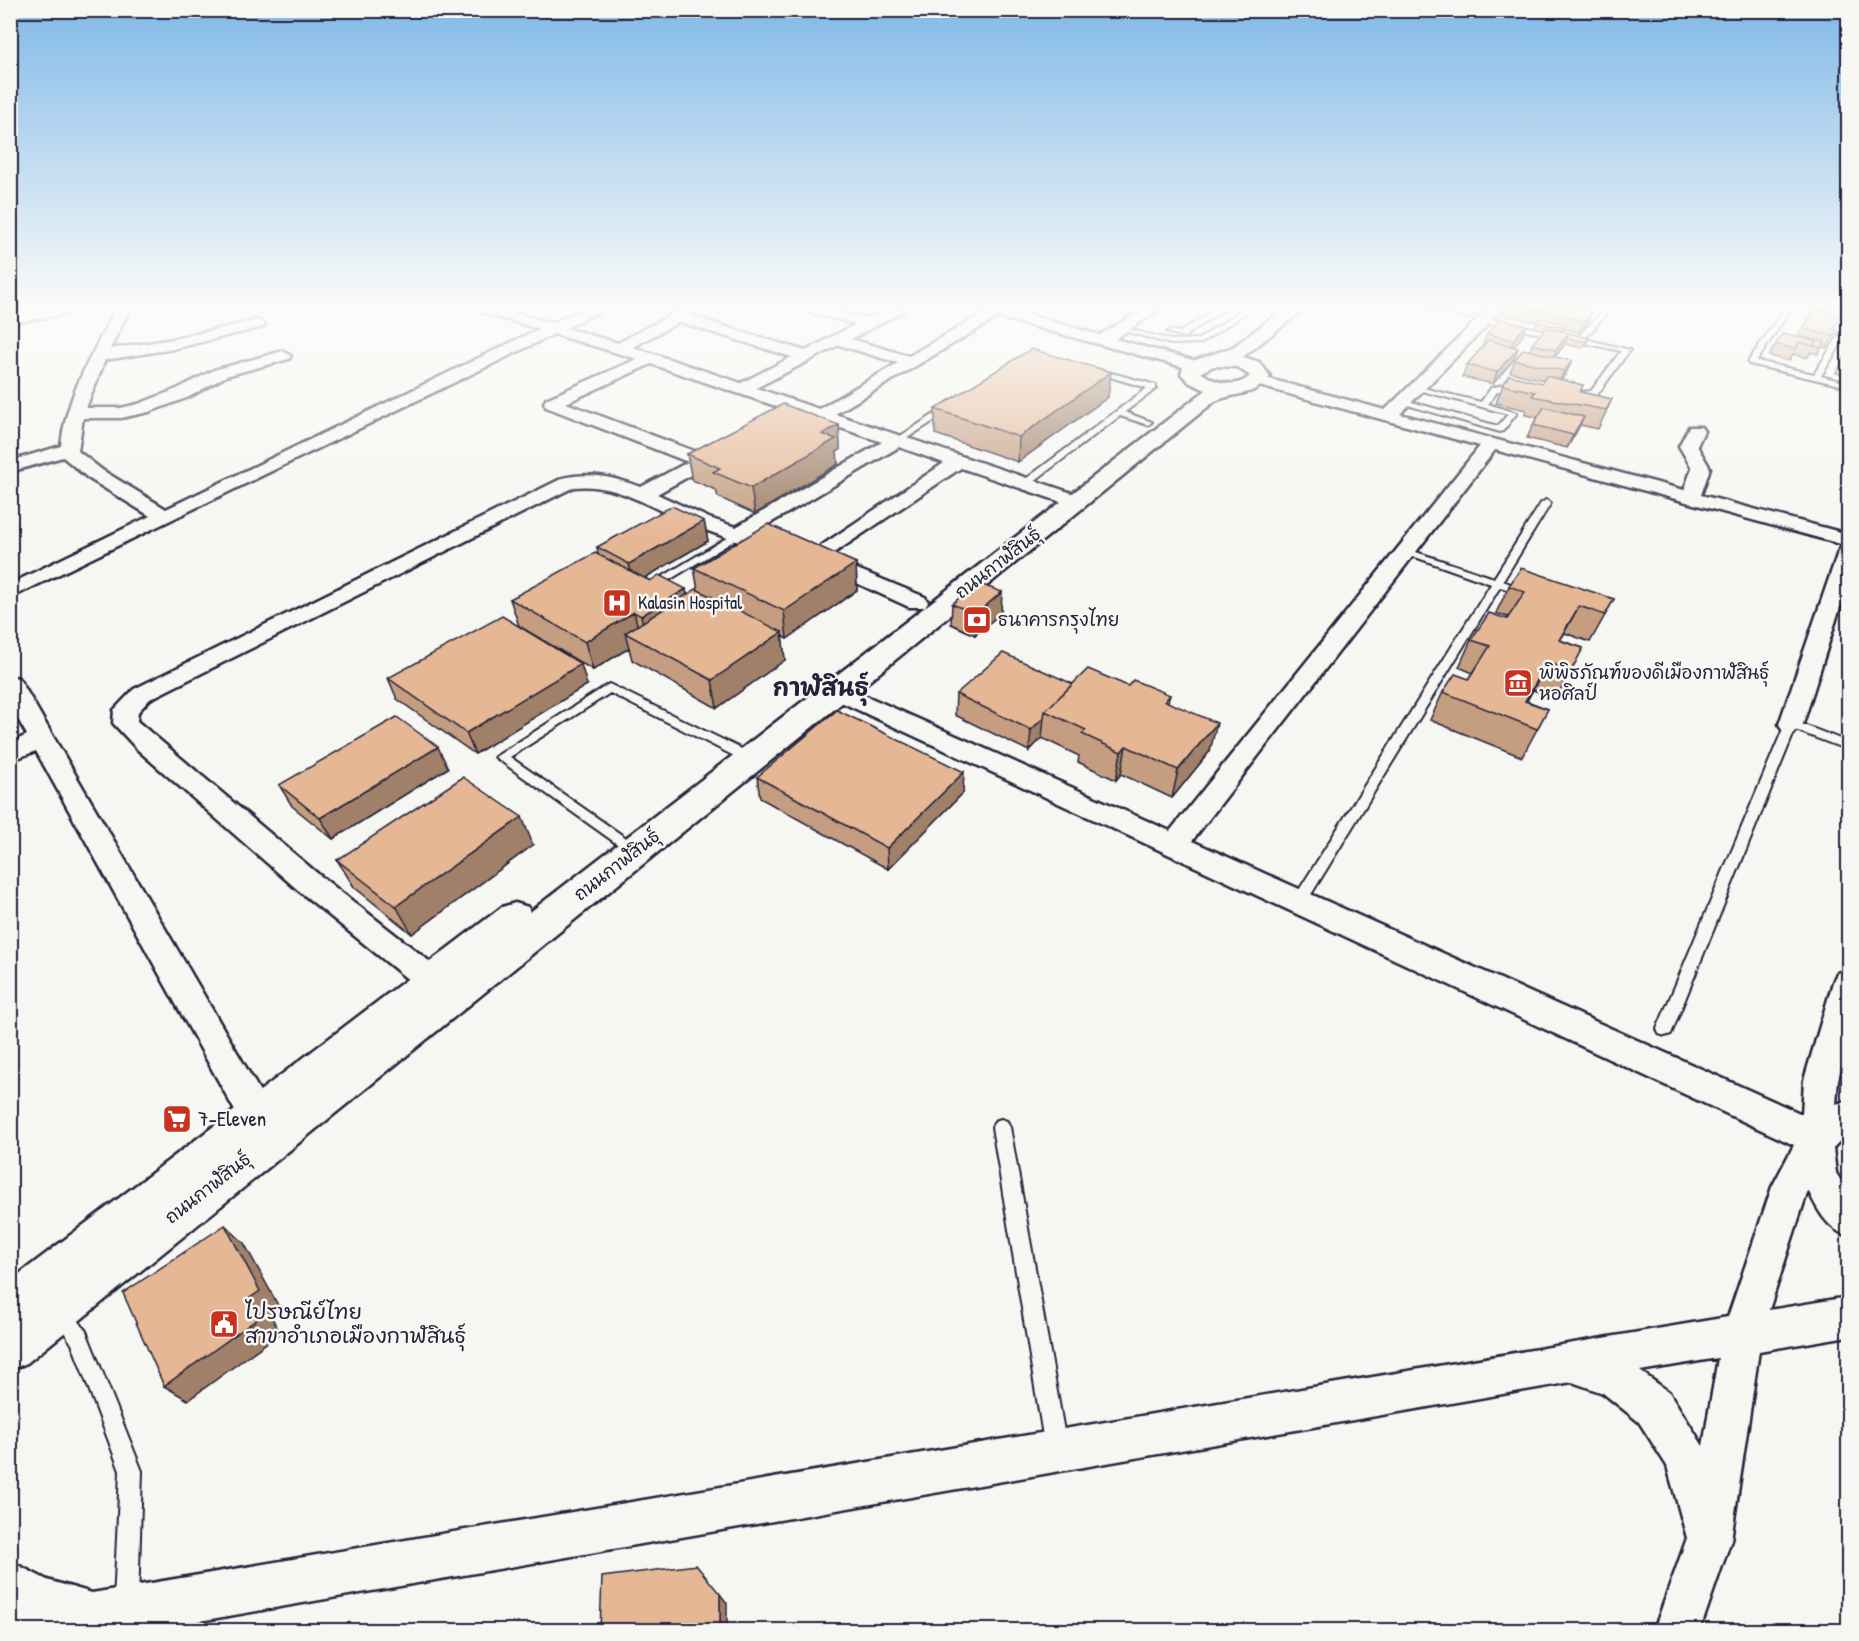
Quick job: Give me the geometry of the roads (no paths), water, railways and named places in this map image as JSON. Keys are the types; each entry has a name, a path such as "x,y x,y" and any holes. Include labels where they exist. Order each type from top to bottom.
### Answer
{"main road":[{"name":"ถนนกาฬสินธุ์","path":"740,754 836,691 1133,418 1198,386"},
{"name":"ถนนกาฬสินธุ์","path":"10,1311 266,1127 740,754 917,602 1053,493 1208,397 1216,386"},
{"name":"ถนนกาฬสินธุ์","path":"10,1346 58,1307 432,981 625,845"}],"street":[{"path":"88,386 78,413 69,453 95,474 165,517"},
{"path":"78,413 121,413 143,408 197,386"},
{"path":"10,592 435,386"},
{"path":"590,386 552,403 702,461"},
{"path":"732,386 1053,493"},
{"path":"742,389 749,386"},
{"path":"821,415 871,386"},
{"path":"1273,386 1848,540"},
{"path":"1389,416 1417,386"},
{"path":"780,418 799,408"},
{"path":"1691,497 1701,468 1688,446 1695,431"},
{"path":"738,534 898,440"},
{"path":"1174,845 1491,444"},
{"path":"642,495 732,445"},
{"path":"10,467 69,449"},
{"path":"813,558 959,461"},
{"path":"432,981 308,882 147,744 125,723 126,710 142,694 570,482 597,480 642,495 738,534 813,558 917,602"},
{"path":"1791,724 1848,552"},
{"path":"10,683 266,1127"},
{"path":"836,691 1817,1138"},
{"path":"10,753 41,739"},
{"path":"1848,982 1821,1080 1815,1160 1824,1186 1848,1218"},
{"path":"1840,1014 1848,1056"},
{"path":"1677,1630 1709,1540 1742,1334 1791,1187 1817,1138 1828,1123 1848,1115"},
{"path":"10,1630 1056,1449 1848,1317"},
{"path":"1572,1362 1615,1377 1654,1407 1686,1457 1709,1540"},
{"path":"10,1584 38,1600 111,1614"}],"lane":[{"path":"1133,418 1153,387 1148,386"},
{"path":"1483,405 1494,390 1509,386"},
{"path":"1566,393 1575,396 1594,393 1600,386"},
{"path":"1401,402 1500,429 1513,412 1415,388"},
{"path":"898,440 957,404"},
{"path":"1299,902 1546,503"},
{"path":"652,586 738,534"},
{"path":"1406,552 1542,597"},
{"path":"625,845 501,757 609,688 740,754"},
{"path":"1665,1029 1791,724 1848,746"},
{"path":"1001,1127 1056,1449"},
{"path":"58,1307 79,1338 131,1471 111,1614"}],"place":[{"name":"Kalasin Hospital","path":"617,603"},
{"name":"ธนาคารกรุงไทย","path":"977,620"},
{"name":"พิพิธภัณฑ์ของดีเมืองกาฬสินธุ์ หอศิลป์","path":"1518,683"},
{"name":"7-Eleven","path":"177,1119"},
{"name":"ไปรษณีย์ไทย สาขาอำเภอเมืองกาฬสินธุ์","path":"224,1324"}],"district":[{"name":"กาฬสินธุ์","path":"821,688"}]}
